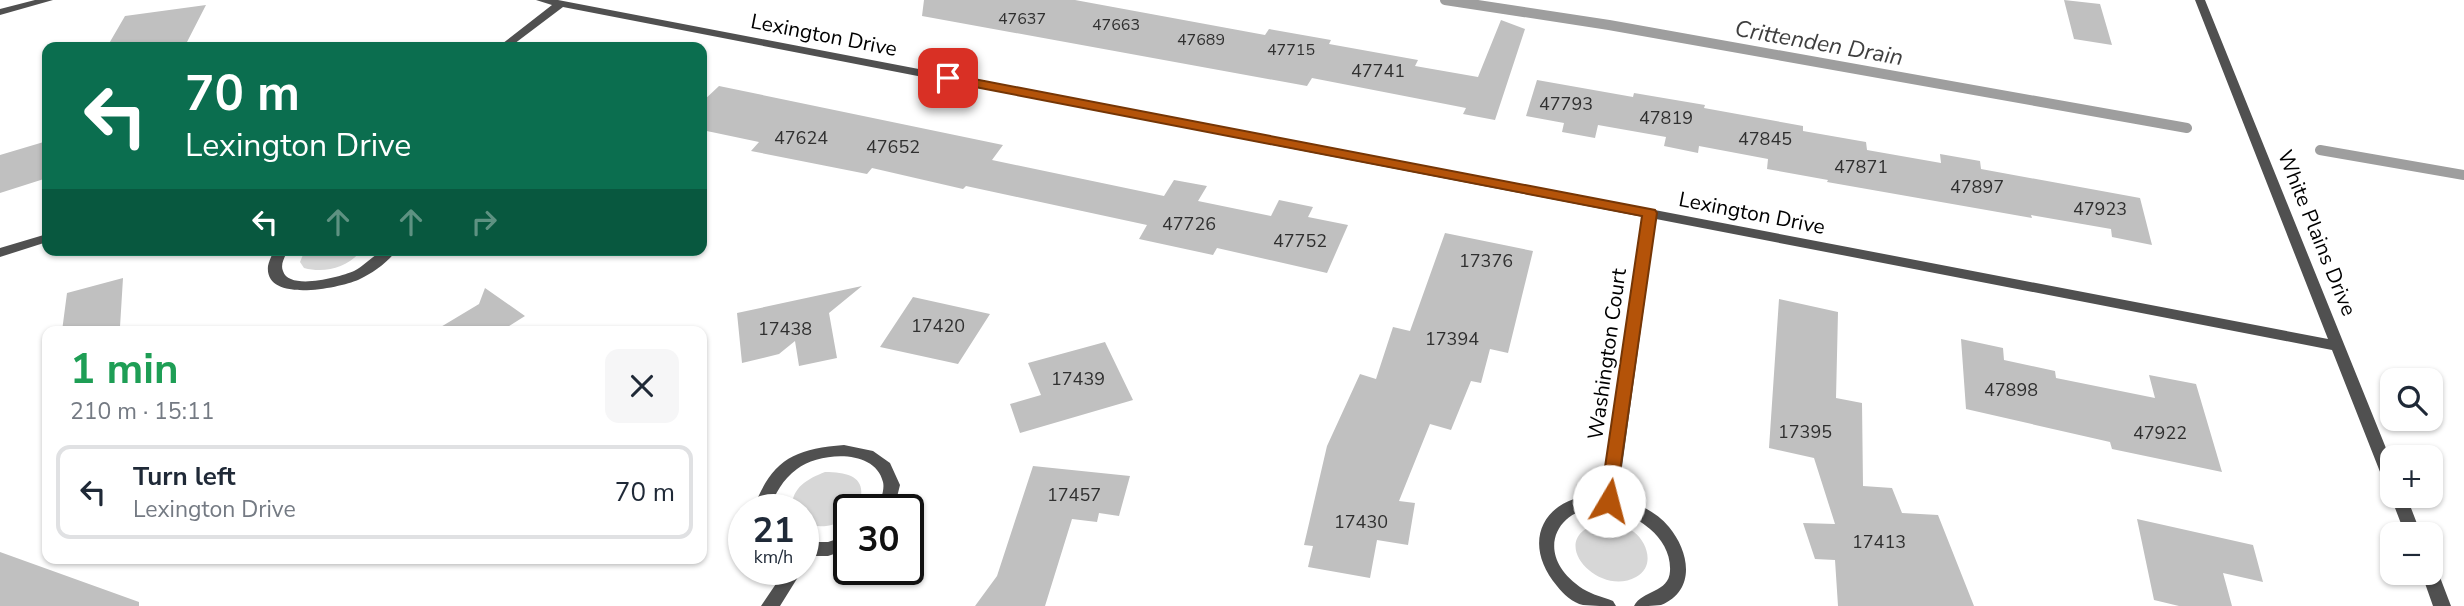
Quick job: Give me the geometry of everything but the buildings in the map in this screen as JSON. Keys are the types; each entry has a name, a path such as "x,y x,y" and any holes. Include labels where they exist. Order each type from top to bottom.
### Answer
{"street":[{"path":"0,12 48,0"},
{"name":"Lexington Drive","path":"541,0 2337,346"},
{"name":"White Plains Drive","path":"2200,0 2380,452"},
{"path":"510,42 561,4"},
{"name":"Washington Court","path":"1609,501 1650,213"},
{"path":"0,253 42,240"},
{"path":"277,256 274,261 274,272 281,280 307,287 326,285 355,275 384,256"},
{"path":"766,494 769,486 788,466 807,456 845,449 864,453 878,460 888,472 892,486 891,494"},
{"path":"1607,606 1574,592 1559,578 1549,561 1545,545 1548,528 1564,511 1589,501 1609,501 1630,506 1648,515 1664,528 1675,544 1679,561 1678,578 1670,592 1655,603 1643,606"},
{"path":"770,606 784,585"},
{"path":"2434,585 2442,606"}],"shaded area":[{"path":"302,256 356,256 336,268 320,270 304,268 300,262"},
{"path":"825,472 843,474 856,479 860,484 861,494 833,494 833,525 819,526 819,494 795,494 801,485"},
{"path":"1603,522 1627,528 1643,542 1647,561 1642,573 1621,582 1606,580 1582,563 1576,551 1577,540 1585,529"}],"waterway":[{"name":"Crittenden Drain","path":"1445,0 1609,25 2187,128"},
{"name":"Crittenden Drain","path":"2320,150 2464,175"}],"route":[{"path":"948,78 1650,213 1609,501"}]}
